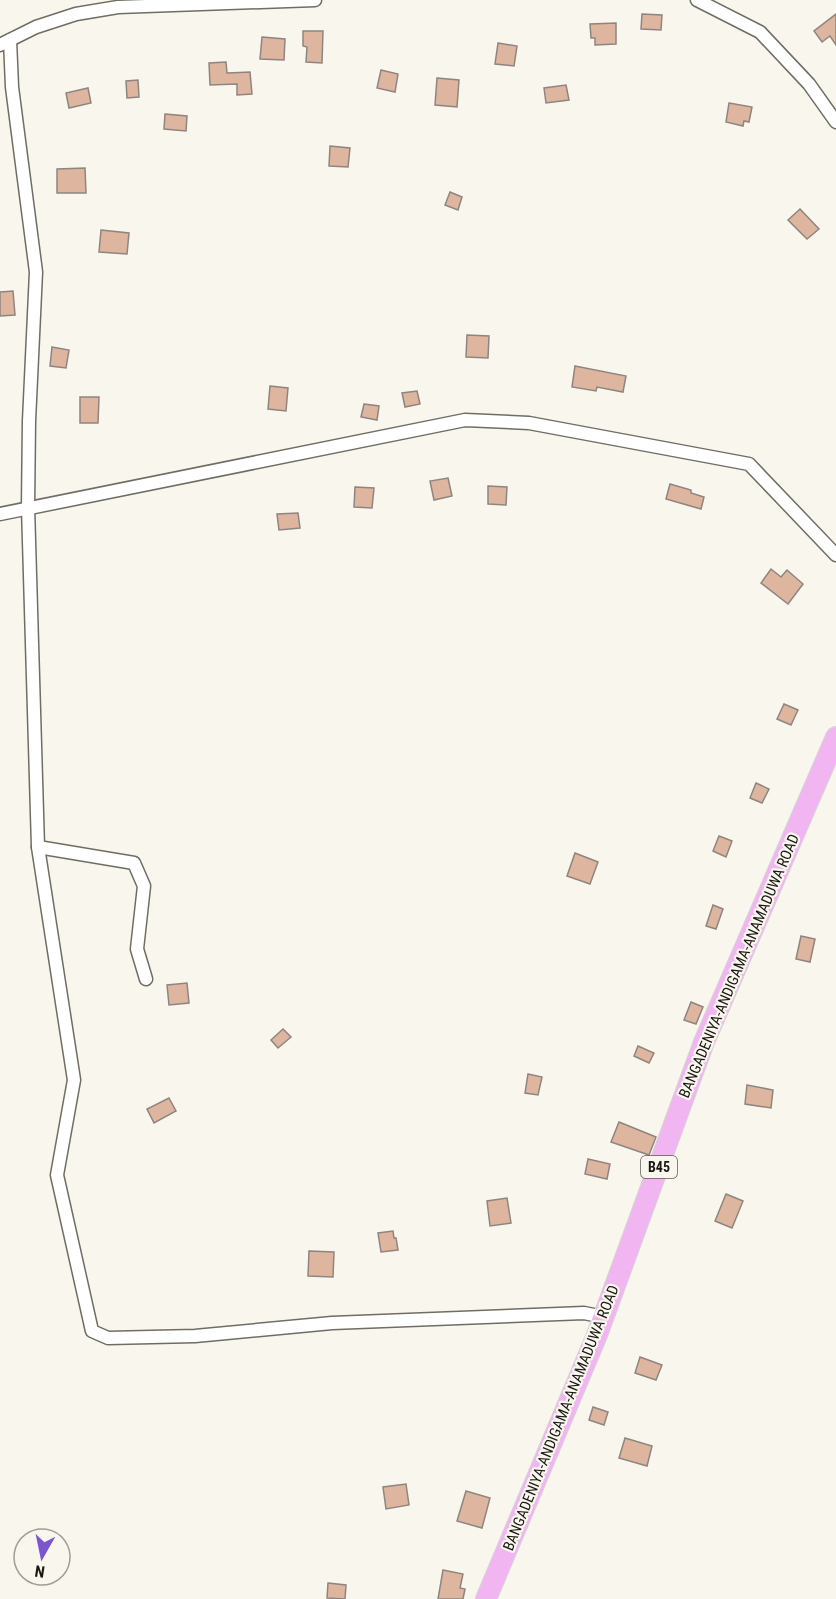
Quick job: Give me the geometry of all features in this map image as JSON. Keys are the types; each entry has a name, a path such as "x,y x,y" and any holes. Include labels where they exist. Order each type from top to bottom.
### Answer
{"main road":[{"name":"BANGADENIYA-ANDIGAMA-ANAMADUWA ROAD","path":"486,1599 604,1317 704,1042 836,736"}],"street":[{"path":"315,0 118,8 76,14 36,27 5,43 36,272 29,421 28,507 38,847 74,1080 57,1175 92,1331 108,1338 195,1336 332,1323 584,1312 604,1317"},
{"path":"696,0 760,32 809,84 836,122"},
{"path":"0,514 465,420 530,423 749,464 836,555"},
{"path":"38,847 134,863 144,886 137,949 146,979"}],"building":[{"path":"642,14 662,15 661,30 641,29"},
{"path":"836,14 836,45 830,36 822,42 814,31"},
{"path":"616,23 616,44 595,45 595,38 591,38 590,24"},
{"path":"303,31 323,31 322,63 306,62 307,47 303,46"},
{"path":"262,37 285,39 284,60 260,59"},
{"path":"498,43 517,46 514,66 495,64"},
{"path":"226,62 227,73 250,72 252,94 237,95 237,84 210,85 209,63"},
{"path":"381,70 398,74 395,92 377,88"},
{"path":"437,78 459,80 457,107 435,105"},
{"path":"138,80 139,97 127,98 126,81"},
{"path":"566,85 569,100 546,103 544,88"},
{"path":"88,88 91,103 69,108 66,93"},
{"path":"729,103 752,107 749,122 744,121 743,126 726,122"},
{"path":"165,114 187,116 186,131 164,129"},
{"path":"330,146 350,148 348,167 329,166"},
{"path":"85,168 86,193 57,193 57,169"},
{"path":"450,192 462,197 458,210 445,205"},
{"path":"800,209 819,229 807,239 788,220"},
{"path":"101,230 129,233 127,254 99,252"},
{"path":"13,291 15,315 0,316 0,292"},
{"path":"467,335 489,336 488,358 466,357"},
{"path":"52,347 69,350 66,368 50,366"},
{"path":"575,366 626,376 623,392 597,387 596,391 572,387"},
{"path":"270,386 288,388 286,411 268,409"},
{"path":"417,391 420,404 405,407 402,393"},
{"path":"80,397 99,397 98,423 80,423"},
{"path":"364,404 379,406 377,420 361,417"},
{"path":"448,478 452,496 434,500 430,481"},
{"path":"670,484 691,490 691,493 704,497 701,509 666,499"},
{"path":"488,486 507,487 506,505 488,504"},
{"path":"355,487 374,488 372,508 354,507"},
{"path":"298,513 300,528 279,530 277,514"},
{"path":"771,569 781,577 787,570 803,584 788,604 761,583"},
{"path":"784,704 798,710 791,725 777,719"},
{"path":"756,783 769,789 762,803 750,798"},
{"path":"719,836 732,841 726,857 713,851"},
{"path":"575,853 598,862 590,884 567,876"},
{"path":"713,905 723,909 716,929 706,926"},
{"path":"801,936 815,939 810,962 796,959"},
{"path":"187,983 189,1003 169,1005 167,985"},
{"path":"691,1002 703,1007 696,1024 684,1020"},
{"path":"283,1029 291,1037 278,1048 271,1040"},
{"path":"638,1046 654,1053 649,1063 634,1056"},
{"path":"528,1074 542,1077 538,1095 525,1093"},
{"path":"747,1085 773,1090 771,1108 745,1104"},
{"path":"169,1098 176,1111 154,1123 147,1109"},
{"path":"619,1122 656,1137 649,1155 611,1142"},
{"path":"588,1159 610,1164 607,1179 585,1174"},
{"path":"726,1194 743,1201 732,1228 715,1221"},
{"path":"507,1198 511,1223 490,1226 487,1201"},
{"path":"393,1231 398,1250 381,1252 378,1233"},
{"path":"309,1251 334,1252 333,1277 308,1276"},
{"path":"640,1357 662,1365 656,1380 635,1373"},
{"path":"593,1407 608,1412 604,1425 589,1420"},
{"path":"625,1438 652,1446 647,1466 619,1458"},
{"path":"406,1484 409,1505 386,1509 383,1487"},
{"path":"466,1491 490,1498 482,1528 457,1521"},
{"path":"443,1570 463,1574 460,1588 465,1589 463,1599 438,1599"},
{"path":"328,1583 346,1585 345,1599 327,1598"}]}
